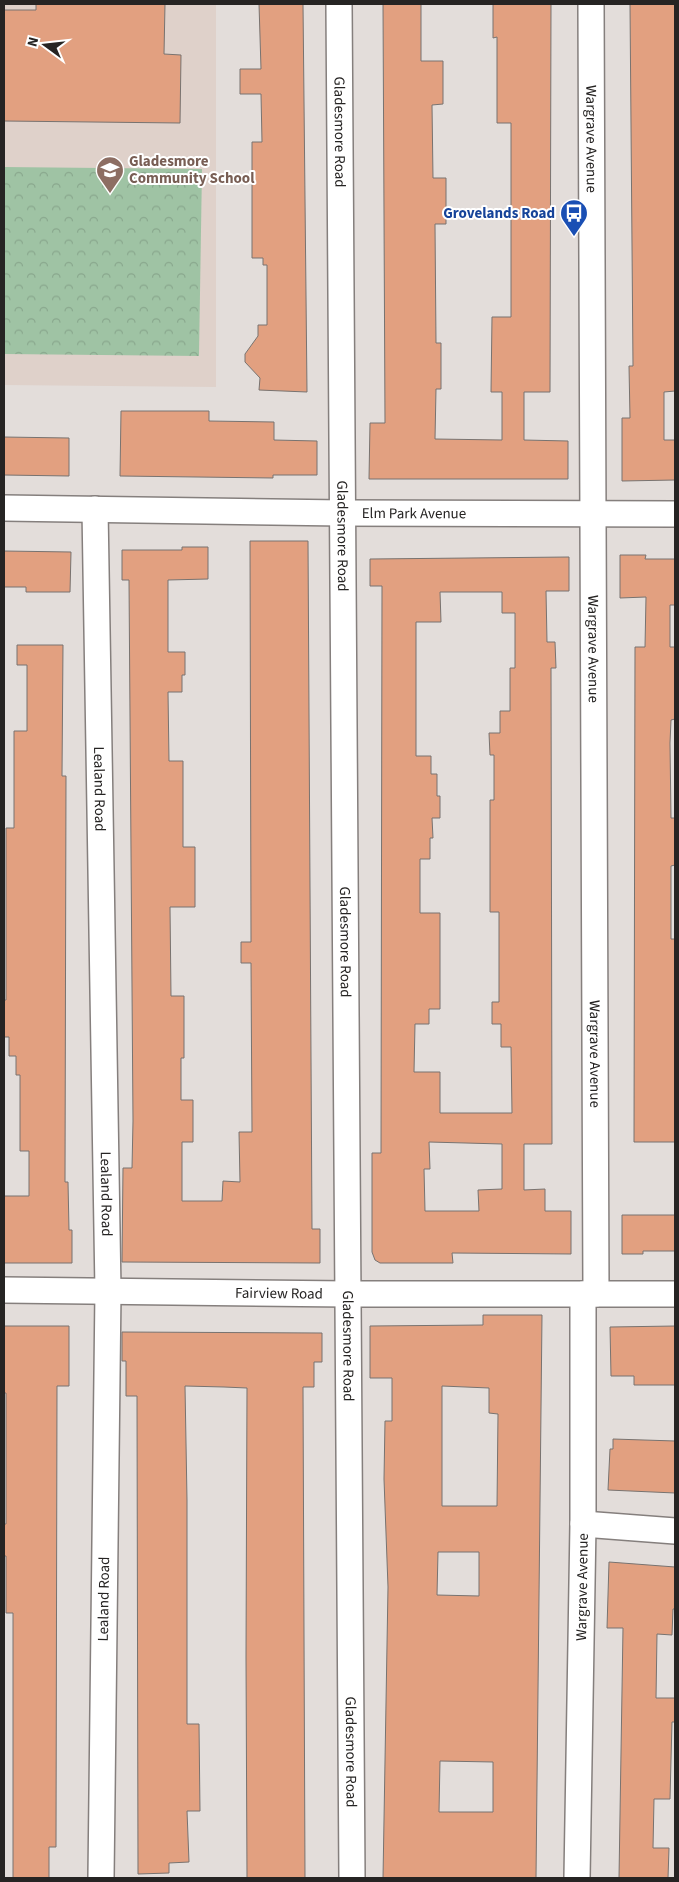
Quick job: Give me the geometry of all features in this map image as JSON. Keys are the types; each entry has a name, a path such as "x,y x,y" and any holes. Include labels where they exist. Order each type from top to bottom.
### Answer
{"street":[{"name":"Gladesmore Road","path":"339,4 352,1878"},
{"name":"Wargrave Avenue","path":"577,1878 583,1524 590,1294 591,4"},
{"name":"Elm Park Avenue","path":"4,508 343,513 675,514"},
{"name":"Lealand Road","path":"95,509 108,1291 101,1878"},
{"name":"Fairview Road","path":"4,1290 348,1294 675,1294"},
{"path":"583,1524 675,1531"}],"shaded area":[{"name":"Gladesmore Community School","path":"4,4 216,4 216,387 4,385"}],"green space":[{"path":"4,167 202,169 199,356 4,354"}],"building":[{"path":"36,4 165,4 164,54 181,55 180,123 4,121 4,10 36,10"},
{"path":"259,4 303,4 307,392 259,390 260,378 245,362 245,354 258,336 258,325 267,325 267,265 263,265 263,258 252,258 252,142 262,142 261,94 240,94 240,69 261,69"},
{"path":"383,4 421,4 421,61 443,61 443,104 432,105 433,178 446,178 446,224 435,224 436,343 441,343 441,389 436,389 435,439 502,440 502,392 491,392 492,317 511,317 511,123 497,123 497,37 493,38 493,4 551,4 550,392 524,392 524,440 568,441 568,479 369,479 370,423 385,423"},
{"path":"630,4 675,4 675,391 664,392 664,440 675,440 675,480 622,481 622,418 630,418 629,366 633,366"},
{"path":"121,411 209,411 209,421 274,422 274,440 317,441 317,475 273,475 273,478 120,476"},
{"path":"4,437 69,438 69,476 4,475"},
{"path":"250,541 308,541 312,1229 320,1229 320,1263 122,1262 123,1168 132,1168 133,1121 129,580 122,580 122,550 182,550 182,547 208,547 208,579 168,580 168,652 185,652 185,675 182,675 182,692 168,692 169,761 183,761 183,847 195,847 195,907 170,907 171,996 184,996 184,1058 181,1058 181,1100 193,1100 193,1142 182,1142 182,1201 222,1201 223,1181 240,1182 239,1132 252,1132 251,963 241,963 241,942 251,942"},
{"path":"4,551 71,552 70,592 26,592 26,587 4,587"},
{"path":"620,555 646,555 645,559 675,559 675,605 670,605 670,647 675,647 675,719 671,720 670,743 671,818 675,818 675,865 671,866 671,939 675,939 675,1142 634,1142 635,647 645,647 646,597 620,598"},
{"path":"569,557 569,591 546,591 547,642 555,642 556,668 551,668 552,1144 524,1144 524,1190 545,1189 545,1211 571,1211 571,1254 452,1253 453,1263 380,1263 375,1260 372,1252 372,1153 381,1153 382,586 370,586 370,559","holes":["440,592 502,592 502,613 515,613 515,668 510,668 510,711 500,711 500,733 489,733 490,755 494,755 494,800 490,800 490,912 499,912 499,1002 492,1002 492,1024 501,1024 501,1047 511,1047 512,1113 440,1113 440,1072 414,1072 415,1024 429,1024 429,1009 440,1009 440,913 420,913 420,859 430,859 430,838 433,838 432,818 440,818 440,796 437,796 437,774 431,774 431,756 416,756 416,622 441,622","429,1142 502,1144 502,1189 478,1190 479,1211 425,1211 424,1169 430,1169"]},
{"path":"17,645 63,645 62,776 66,776 65,1182 68,1182 69,1230 72,1230 72,1263 4,1263 4,1196 29,1196 29,1151 20,1151 20,1075 16,1075 16,1056 9,1056 9,1037 4,1037 4,1000 6,1000 6,828 14,828 14,731 27,731 27,665 17,665"},
{"path":"622,1215 675,1215 675,1251 643,1251 643,1254 622,1254"},
{"path":"483,1315 542,1315 536,1878 383,1878 388,1587 384,1479 385,1421 392,1421 392,1378 370,1378 370,1326 483,1325","holes":["442,1386 489,1388 489,1413 498,1414 497,1506 442,1506","438,1552 479,1552 479,1596 437,1595","440,1761 493,1762 493,1812 439,1812"]},
{"path":"4,1326 69,1326 69,1386 57,1386 56,1847 49,1847 49,1878 13,1878 13,1613 6,1613 6,1556 4,1556 4,1524 6,1524 6,1393 4,1393"},
{"path":"675,1326 675,1385 634,1385 634,1376 611,1376 610,1327"},
{"path":"122,1332 322,1333 322,1362 314,1362 314,1387 303,1387 305,1878 247,1878 247,1388 185,1386 187,1724 199,1724 200,1811 187,1811 189,1862 169,1863 169,1873 138,1874 137,1396 126,1396 126,1361 122,1361"},
{"path":"613,1439 675,1441 675,1493 608,1490 610,1449 613,1449"},
{"path":"609,1562 675,1567 675,1609 673,1609 672,1635 657,1634 656,1698 675,1698 675,1722 672,1722 670,1799 654,1799 653,1848 669,1848 668,1878 619,1878 623,1628 607,1628"}],"place":[{"name":"Gladesmore Community School","path":"110,194"},
{"name":"Grovelands Road","path":"574,237"}]}
